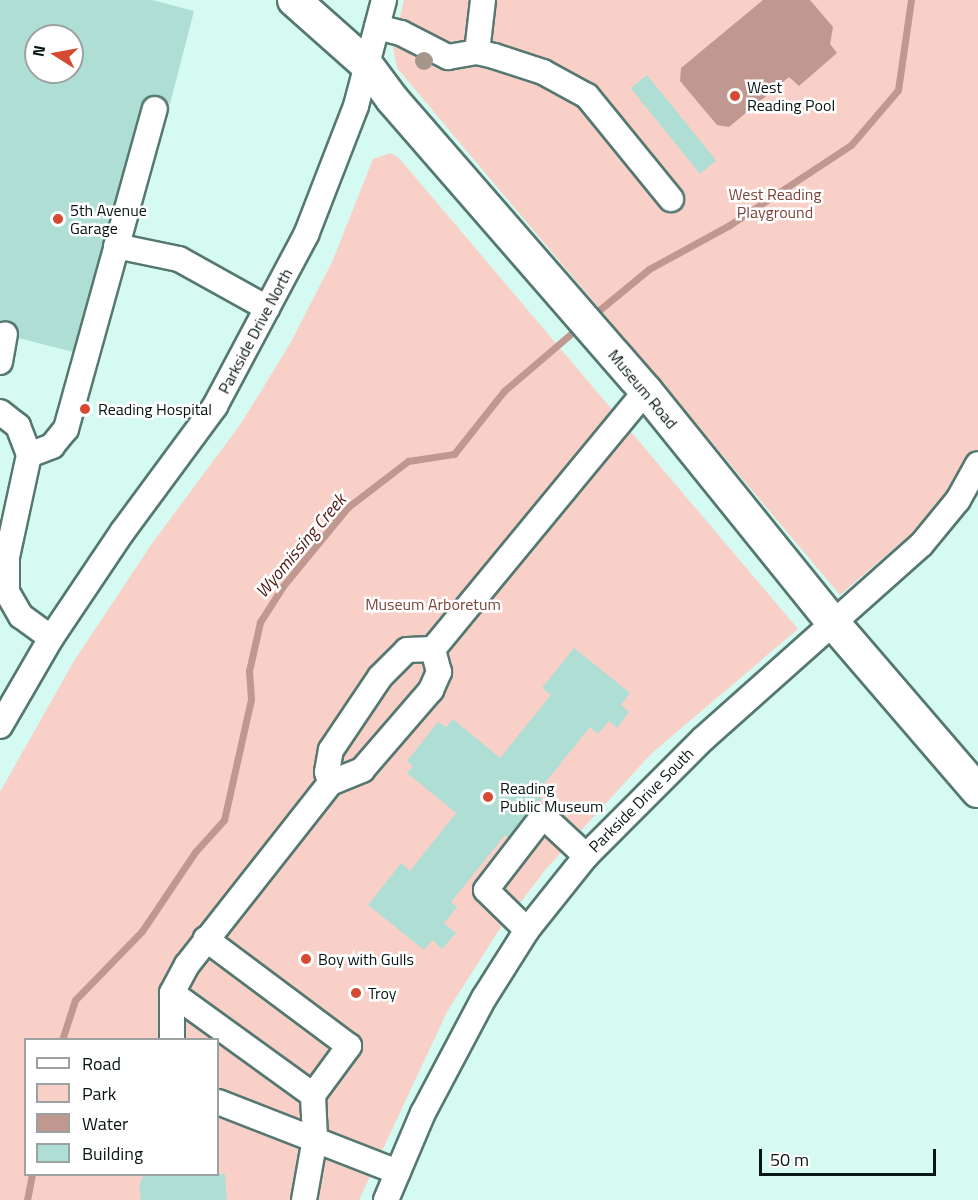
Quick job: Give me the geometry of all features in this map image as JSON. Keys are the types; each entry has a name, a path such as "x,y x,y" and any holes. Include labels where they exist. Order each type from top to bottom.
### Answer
{"main road":[{"name":"Museum Road","path":"294,0 366,64 392,99 646,391 835,625 978,790"}],"street":[{"name":"Parkside Drive North","path":"0,726 51,638 215,406 267,308 323,196 356,106 384,0"},
{"path":"477,52 483,0"},
{"path":"378,27 401,33 448,57 477,52 543,72 587,96 671,200"},
{"path":"29,455 52,446 66,429 156,109"},
{"path":"116,246 179,259 267,308"},
{"path":"0,362 5,334"},
{"path":"330,783 327,772 331,750 380,677 407,650 433,649 646,391"},
{"path":"0,412 18,426 29,455 7,558 6,584 12,606 51,638"},
{"name":"Parkside Drive South","path":"386,1200 423,1113 484,998 527,930 586,856 695,747 835,625 921,545 958,500 978,464"},
{"path":"172,1038 172,993 206,939 330,783 362,770 430,690 439,672 433,649"},
{"path":"527,930 486,890 543,816 586,856"},
{"path":"206,939 349,1046 313,1095 315,1138 304,1200"},
{"path":"172,993 313,1095"},
{"path":"219,1102 398,1172"}],"green space":[{"name":"West Reading Playground","path":"404,0 978,0 978,450 947,503 840,595 397,68 393,47"},
{"name":"Museum Arboretum","path":"390,153 399,158 798,629 652,753 546,869 497,933 447,1012 359,1200 0,1200 0,792 74,661 151,545 242,422 291,342 333,260 373,159"}],"water":[{"path":"763,0 810,0 833,27 830,44 837,53 799,86 789,77 729,127 717,125 680,81 681,68"}],"building":[{"name":"5th Avenue Garage","path":"0,0 152,0 194,11 170,104 159,96 152,95 141,105 73,352 19,338 15,324 0,321"},
{"path":"647,75 716,160 700,174 631,88"},
{"name":"Reading Public Museum","path":"574,648 630,693 621,705 629,712 617,728 609,721 598,734 590,727 536,794 542,799 508,838 505,835 451,902 457,907 444,923 456,933 442,949 432,940 424,950 368,905 401,863 410,871 456,813 407,773 413,766 407,761 438,722 446,727 453,719 500,758 551,695 542,688"},
{"path":"219,1174 225,1174 227,1200 141,1200 139,1186 143,1176 219,1176"}],"waterway":[{"name":"Wyomissing Creek","path":"592,316 649,269 728,226 851,145 898,90 911,0"},
{"name":"Wyomissing Creek","path":"63,1038 75,1000 142,931 195,852 224,820 251,699 249,671 260,622 283,586 348,507 408,461 454,454 504,391 579,327"},
{"name":"Wyomissing Creek","path":"27,1200 32,1176"}],"place":[{"name":"West Reading Pool","path":"735,96"},
{"name":"5th Avenue Garage","path":"58,219"},
{"name":"Reading Hospital","path":"85,409"},
{"name":"Reading Public Museum","path":"488,797"},
{"name":"Boy with Gulls","path":"306,959"},
{"name":"Troy","path":"356,993"}]}
